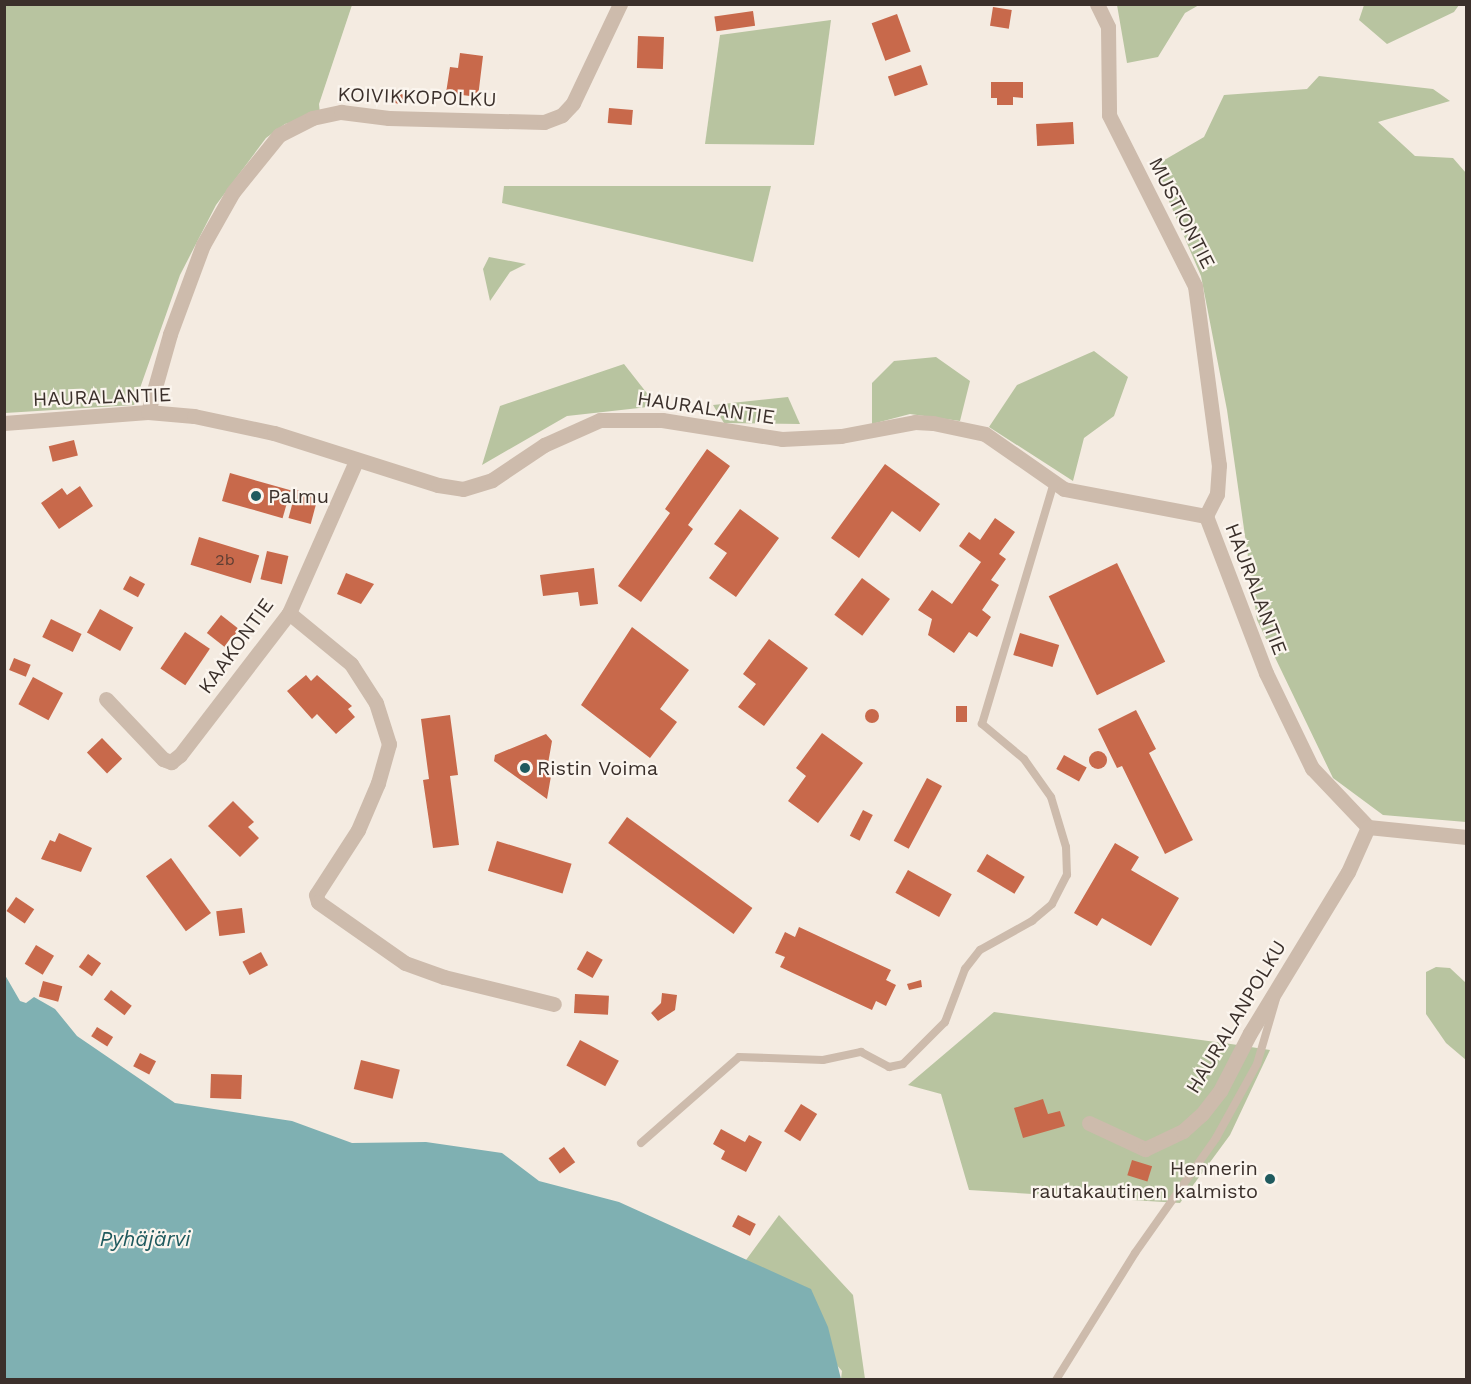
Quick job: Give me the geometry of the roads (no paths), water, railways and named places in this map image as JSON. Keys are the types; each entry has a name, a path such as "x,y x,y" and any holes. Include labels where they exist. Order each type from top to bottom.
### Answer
{"street":[{"name":"KOIVIKKOPOLKU","path":"148,412 170,334 203,245 239,184 279,135 312,118 341,112 389,118 544,122 562,116 573,103 620,4"},
{"name":"MUSTIONTIE","path":"1097,4 1108,27 1109,115 1195,286 1220,465 1217,494 1206,516"},
{"name":"HAURALANTIE","path":"4,423 148,412 194,416 274,433 356,461 438,485 463,489 492,480 544,445 600,420 662,420 782,439 841,436 915,422 985,434 1064,489 1096,497 1206,516 1266,673 1312,768 1368,827"},
{"name":"KAAKONTIE","path":"106,699 154,751 171,762 289,613 356,461"},
{"path":"289,613 351,664 376,703 388,744 378,783 358,830 315,895 318,902 405,963 444,977 554,1004"},
{"path":"1368,827 1467,837"},
{"name":"HAURALANPOLKU","path":"1089,1124 1145,1149 1184,1131 1220,1091 1278,986 1348,872 1368,827"}],"lane":[{"path":"641,1143 739,1057 823,1060 861,1052 889,1067 903,1064 945,1022 965,969 980,950 1032,921 1052,904 1067,875 1066,847 1051,797 1024,759 982,724 1054,482"},
{"path":"1056,1380 1135,1253 1216,1138 1257,1064 1278,986"}],"water":[{"name":"Pyhäjärvi","path":"5,975 20,1001 26,1003 34,997 55,1009 77,1036 175,1103 292,1121 352,1143 426,1142 502,1153 539,1181 619,1202 811,1289 828,1327 841,1379 5,1379"}],"place":[{"name":"Palmu","path":"256,496"},
{"name":"Ristin Voima","path":"525,768"},
{"name":"Hennerin rautakautinen kalmisto","path":"1270,1179"}]}
